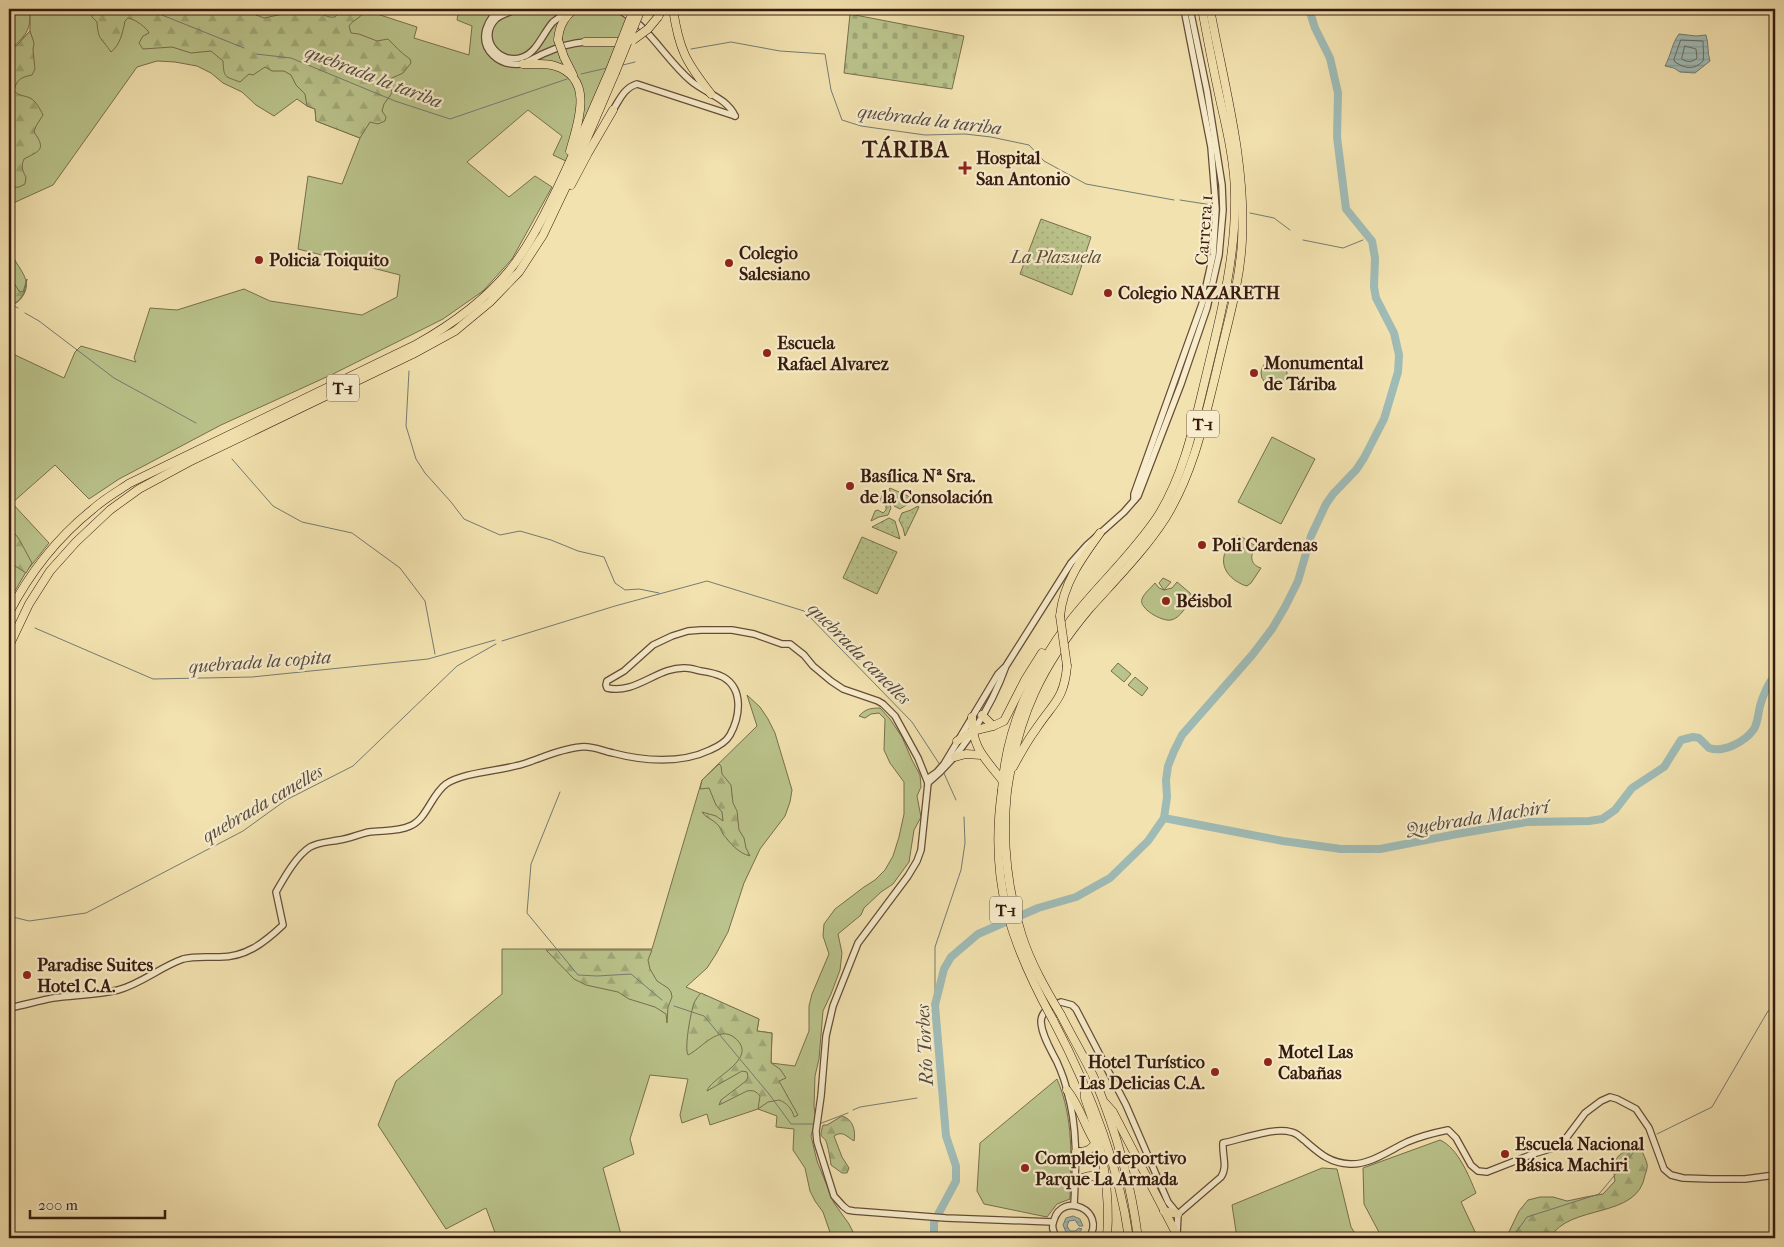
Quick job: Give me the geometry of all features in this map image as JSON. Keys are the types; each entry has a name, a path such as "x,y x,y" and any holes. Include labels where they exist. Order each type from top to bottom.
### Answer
{"highway":[{"path":"562,179 581,106 579,87 558,40 562,23 574,9"},
{"name":"T-1","path":"9,646 29,604 50,571 76,542 110,510 139,489 189,462 413,354 455,330 490,302 519,272 543,235 558,206 612,71 634,9"},
{"name":"T-1","path":"9,613 29,580 57,542 94,508 130,482 417,344 444,328 492,290 518,259 540,224 640,9"},
{"path":"585,42 633,40 648,29 662,9"},
{"path":"674,9 677,35 685,57 711,94"},
{"name":"T-1","path":"1138,1238 1124,1164 1094,1078 1032,962 1022,937 1012,901 1006,851 1005,791 1002,780 1014,722 1026,694 1048,653 1082,607 1144,536 1159,514 1176,480 1189,446 1225,296 1233,242 1236,195 1228,135 1202,9"},
{"name":"T-1","path":"1107,1238 1107,1184 1101,1150 1085,1098 1085,1087 1069,1050 1015,942 1005,907 998,839 1005,791 1020,727 1042,674 1064,640 1131,563 1166,517 1183,486 1196,450 1232,311 1242,241 1243,198 1232,121 1210,9"},
{"path":"1215,9 1216,38"},
{"path":"523,64 538,63 560,67 568,72 579,87"},
{"path":"558,206 614,110"},
{"path":"1010,773 1031,736 1063,691 1067,666 1060,616 1061,604 1065,589 1078,564 1100,533"},
{"path":"957,741 972,731 1004,721 1028,675 1051,640 1075,611 1082,607"},
{"path":"982,716 993,726"},
{"path":"972,717 974,741 981,755 1002,780"},
{"path":"955,757 966,754 981,755"},
{"path":"1085,1087 1095,1110 1115,1170 1129,1238"},
{"path":"1067,1090 1076,1101 1097,1141 1089,1150 1076,1152"},
{"path":"1102,1100 1113,1112 1177,1235"},
{"path":"1075,1184 1083,1177 1090,1175 1107,1184"},
{"path":"1164,1212 1178,1214"}],"street":[{"path":"502,9 494,14 489,21 485,34 486,45 491,54 498,59 510,63 523,64 547,52 572,43 585,42"},
{"path":"518,9 496,19 490,30 490,43 494,51 503,57 520,58 530,54 554,22 574,9"},
{"path":"614,110 625,91 630,86 637,84 734,113 721,100 698,86 682,72 649,33 624,12 615,9"},
{"name":"Carrera 1","path":"1134,501 1134,494 1202,304 1213,255 1216,209 1211,148 1184,9"},
{"name":"Carrera 1","path":"1006,666 1071,563 1138,496 1200,327 1214,280 1219,255 1223,210 1222,185 1190,9"},
{"path":"9,1008 52,998 116,990 139,982 184,959 228,957 250,951 270,938 284,925 276,892 284,876 311,846 367,833 411,826 425,812 436,794 445,785 460,779 518,766 560,751 579,747 590,746 629,757 650,759 690,757 708,751 721,744 729,736 738,716 737,697 724,678 686,668 675,669 625,689 607,688 606,685 609,678 624,671 653,645 672,636 688,631 732,630 754,634 782,644 790,644 804,655 813,666 843,689 878,701 889,709 910,742 928,781 923,837 917,861 893,898 858,943 833,1006 826,1036 822,1096 816,1131 817,1142 834,1196 848,1210 859,1212 1053,1222"},
{"path":"928,781 955,757 982,716 1006,666"},
{"path":"945,765 957,741 998,674 1006,666"},
{"path":"1074,1205 1076,1152 1073,1123 1067,1090 1041,1021 1044,1012 1061,1002 1072,1005 1076,1009 1126,1105 1168,1202 1178,1214 1177,1235"},
{"path":"1178,1214 1224,1173 1222,1153 1224,1143 1279,1131 1289,1131 1297,1134 1324,1158 1334,1162 1354,1164 1377,1157 1432,1132 1448,1130 1456,1138 1471,1164 1482,1173 1556,1147 1567,1137 1586,1113 1605,1098 1617,1099 1636,1109 1649,1128 1664,1169 1671,1175 1684,1178 1711,1179 1745,1179 1775,1175"},
{"path":"1057,1238 1053,1231 1055,1216 1062,1209 1074,1205 1083,1208 1091,1217 1093,1230 1089,1238"}],"green space":[{"path":"9,9 29,9 30,22 23,37 9,50"},
{"path":"30,9 367,9 368,11 417,27 414,38 469,55 472,26 457,20 459,9 631,9 568,162 553,155 562,136 528,110 467,162 509,197 535,176 552,187 512,259 483,291 443,319 333,374 221,425 119,479 89,499 55,465 12,503 49,543 26,572 9,601 9,364 13,354 64,378 75,352 81,346 136,362 134,358 150,308 177,310 244,289 270,301 362,315 397,297 400,275 298,249 308,176 342,184 360,138 316,121 315,109 297,99 274,116 256,105 242,92 223,83 211,73 197,66 175,62 157,61 137,67 53,185 9,205 9,52 30,31"},
{"path":"91,9 248,9 251,13 264,18 283,14 291,9 318,9 323,14 335,17 342,9 360,9 363,13 349,26 351,33 377,41 388,39 410,59 411,63 403,73 392,78 392,93 384,104 382,111 386,117 385,121 378,124 370,122 360,138 316,121 315,109 307,106 305,94 296,85 291,75 284,71 272,71 265,67 253,75 249,74 240,82 231,79 225,74 223,61 211,51 191,53 172,47 143,49 139,43 143,36 149,33 140,24 128,18 125,21 119,42 111,52 99,36 97,22 92,17"},
{"path":"850,14 964,36 952,89 844,73"},
{"path":"30,31 34,43 35,69 32,75 22,78 16,84 14,91 19,95 32,99 38,105 43,115 34,132 41,146 37,152 24,159 22,166 26,177 25,184 9,188 9,52"},
{"path":"9,214 11,250 25,277 26,288 18,302 9,306"},
{"path":"9,214 11,252 14,256 14,263 9,263"},
{"name":"La Plazuela","path":"1041,219 1091,237 1072,295 1020,274"},
{"path":"9,278 19,291 23,292 27,279 22,296 17,302 9,306"},
{"path":"1274,360 1283,364 1287,373 1283,382 1274,386 1265,382 1261,373 1265,364"},
{"path":"1272,437 1315,459 1281,524 1238,502"},
{"path":"890,488 918,501 900,509 894,506"},
{"path":"884,491 891,508 888,515 871,521 875,511 878,510 883,513 886,510 886,505 881,503 880,500"},
{"path":"918,506 905,536 899,520 902,513"},
{"path":"889,518 895,521 900,539 872,527"},
{"path":"9,526 19,539 32,563 26,573 9,562"},
{"name":"Béisbol","path":"1237,536 1242,537 1257,547 1254,550 1252,559 1257,567 1261,568 1247,586 1242,585 1231,577 1224,564 1226,549"},
{"path":"862,537 897,552 877,594 843,578"},
{"path":"1163,578 1171,582 1164,590 1159,583"},
{"name":"Béisbol","path":"1177,582 1192,597 1190,603 1181,614 1171,620 1162,619 1152,614 1142,603 1144,595 1155,583 1164,590 1172,588"},
{"path":"1118,663 1131,674 1124,682 1111,671"},
{"path":"1135,677 1148,688 1142,696 1128,685"},
{"path":"747,695 760,707 775,733 792,790 790,802 785,816 760,849 744,883 728,932 716,954 707,968 686,987 759,1019 757,1031 772,1033 771,1063 795,1066 809,1031 809,1006 812,994 829,954 823,936 824,924 835,909 875,880 885,870 893,856 899,837 904,814 904,782 890,763 884,750 885,719 879,713 871,714 865,718 859,716 861,714 868,709 880,708 902,737 920,775 921,787 917,796 921,817 914,830 909,862 893,884 881,892 864,908 861,915 838,934 842,953 840,970 823,1011 819,1059 815,1076 814,1107 816,1118 811,1136 817,1161 834,1203 849,1224 856,1238 832,1238 823,1212 810,1191 805,1168 793,1150 794,1129 776,1127 777,1116 758,1109 710,1125 707,1114 682,1123 680,1115 688,1079 650,1075 630,1139 634,1154 603,1168 622,1238 497,1238 486,1208 446,1229 378,1125 396,1081 502,994 502,949 652,949 702,780 757,726"},
{"path":"719,764 722,774 731,785 739,830 750,856 742,853 735,847 723,834 718,825 702,812 716,816 723,821 722,812 716,805 709,788 700,789 702,780"},
{"path":"546,950 652,950 648,960 650,969 657,981 671,992 672,997 668,1007 667,1023 666,1014 655,1007 629,999 618,992 586,985 574,979"},
{"path":"701,993 759,1019 757,1031 772,1033 771,1063 780,1069 786,1078 779,1081 798,1115 794,1117 789,1107 779,1100 768,1102 758,1109 760,1096 753,1091 747,1091 719,1105 721,1100 746,1081 748,1077 747,1072 742,1071 707,1091 710,1086 732,1067 742,1053 741,1046 735,1038 729,1034 723,1034 710,1039 688,1055 687,1038 691,1014 694,1003"},
{"name":"Complejo deportivo Parque La Armada","path":"1057,1079 1069,1123 1071,1153 1070,1199 1057,1204 1047,1217 984,1204 977,1191 980,1143"},
{"path":"842,1116 849,1120 855,1133 854,1141 842,1134 834,1136 842,1157 849,1168 847,1173 842,1173 831,1165 826,1141 821,1136 823,1125 827,1125"},
{"path":"1440,1140 1452,1149 1457,1156 1476,1193 1461,1202 1478,1238 1382,1238 1364,1204 1363,1168"},
{"path":"1641,1149 1647,1162 1647,1170 1640,1189 1630,1199 1572,1220 1559,1227 1550,1238 1506,1238 1519,1211 1528,1200 1540,1197 1553,1197 1567,1201 1603,1194 1615,1181 1614,1166 1618,1157 1627,1151"},
{"path":"1322,1168 1337,1169 1351,1227 1358,1238 1237,1238 1232,1205"}],"water":[{"path":"1679,34 1706,35 1710,61 1695,73 1680,72 1665,66"},
{"path":"1073,1216 1080,1219 1083,1226 1079,1226 1075,1220 1069,1221 1067,1226 1070,1231 1082,1229 1078,1234 1072,1236 1066,1232 1063,1225 1066,1218"}],"waterway":[{"name":"quebrada la tariba","path":"147,9 244,48"},
{"name":"Río Torbes","path":"934,1238 934,1222 956,1181 956,1166 946,1136 935,1005 944,969 951,957 978,934 1038,908 1076,897 1110,878 1148,841 1164,818 1168,766 1182,735 1253,654 1272,629 1298,581 1311,536 1326,504 1356,470 1384,419 1398,372 1399,355 1394,333 1376,298 1374,287 1375,258 1372,241 1346,209 1337,137 1338,93 1330,58 1315,28 1309,9"},
{"name":"quebrada la tariba","path":"691,49 731,42 780,51 825,54 831,90 842,120 861,126 925,135 965,134 1029,145 1044,161 1086,184 1174,200"},
{"name":"quebrada la tariba","path":"256,54 291,58 395,101 450,119 567,79"},
{"name":"quebrada la tariba","path":"623,65 635,62"},
{"name":"quebrada la tariba","path":"581,74 607,68"},
{"name":"quebrada la tariba","path":"1180,200 1212,205"},
{"name":"quebrada la tariba","path":"1250,213 1274,218 1290,230"},
{"name":"quebrada la tariba","path":"1303,240 1343,248 1363,240"},
{"path":"9,303 18,308"},
{"path":"25,313 39,321 114,378 196,423"},
{"path":"409,371 406,426 416,459 425,473 464,519 500,535 520,531 551,540 578,551 604,557 615,583 625,590 639,589 659,593"},
{"path":"232,459 273,506 302,522 352,533 400,568 425,601 435,654"},
{"name":"quebrada canelles","path":"502,641 615,606 707,581 804,611 912,722 940,765"},
{"name":"quebrada la copita","path":"35,628 153,679 252,677 428,659 495,640"},
{"name":"quebrada canelles","path":"9,916 29,921 86,913 243,831 286,800 353,766 457,666 496,644"},
{"name":"Quebrada Machirí","path":"1164,818 1283,841 1341,849 1380,849 1527,822 1602,819 1615,810 1632,788 1664,767 1681,740 1693,737 1699,738 1709,748 1721,749 1739,742 1750,734 1754,729 1768,686 1775,675"},
{"name":"quebrada canelles","path":"943,771 956,800"},
{"path":"560,792 531,864 527,913 578,975 631,974 662,1000"},
{"name":"quebrada canelles","path":"935,1005 935,947 961,870 965,843 964,817"},
{"path":"674,1006 704,1016 769,1094 791,1124 815,1124"},
{"path":"1657,1134 1712,1107 1768,1011 1775,1007"},
{"path":"853,1110 860,1107 917,1098"},
{"path":"819,1124 848,1113"},
{"path":"1512,1238 1527,1217 1599,1194 1643,1141"}],"place":[{"name":"Hospital San Antonio","path":"965,168"},
{"name":"Policia Toiquito","path":"259,260"},
{"name":"Colegio Salesiano","path":"729,263"},
{"name":"Colegio NAZARETH","path":"1108,293"},
{"name":"Escuela Rafael Alvarez","path":"767,353"},
{"name":"Monumental de Táriba","path":"1254,373"},
{"name":"Basílica Nª Sra. de la Consolación","path":"850,486"},
{"name":"Poli Cardenas","path":"1202,545"},
{"name":"Béisbol","path":"1166,601"},
{"name":"Paradise Suites Hotel C.A.","path":"27,975"},
{"name":"Motel Las Cabañas","path":"1268,1062"},
{"name":"Hotel Turístico Las Delicias C.A.","path":"1215,1072"},
{"name":"Escuela Nacional Básica Machiri","path":"1505,1154"},
{"name":"Complejo deportivo Parque La Armada","path":"1025,1168"}],"district":[{"name":"TÁRIBA","path":"906,149"}]}
